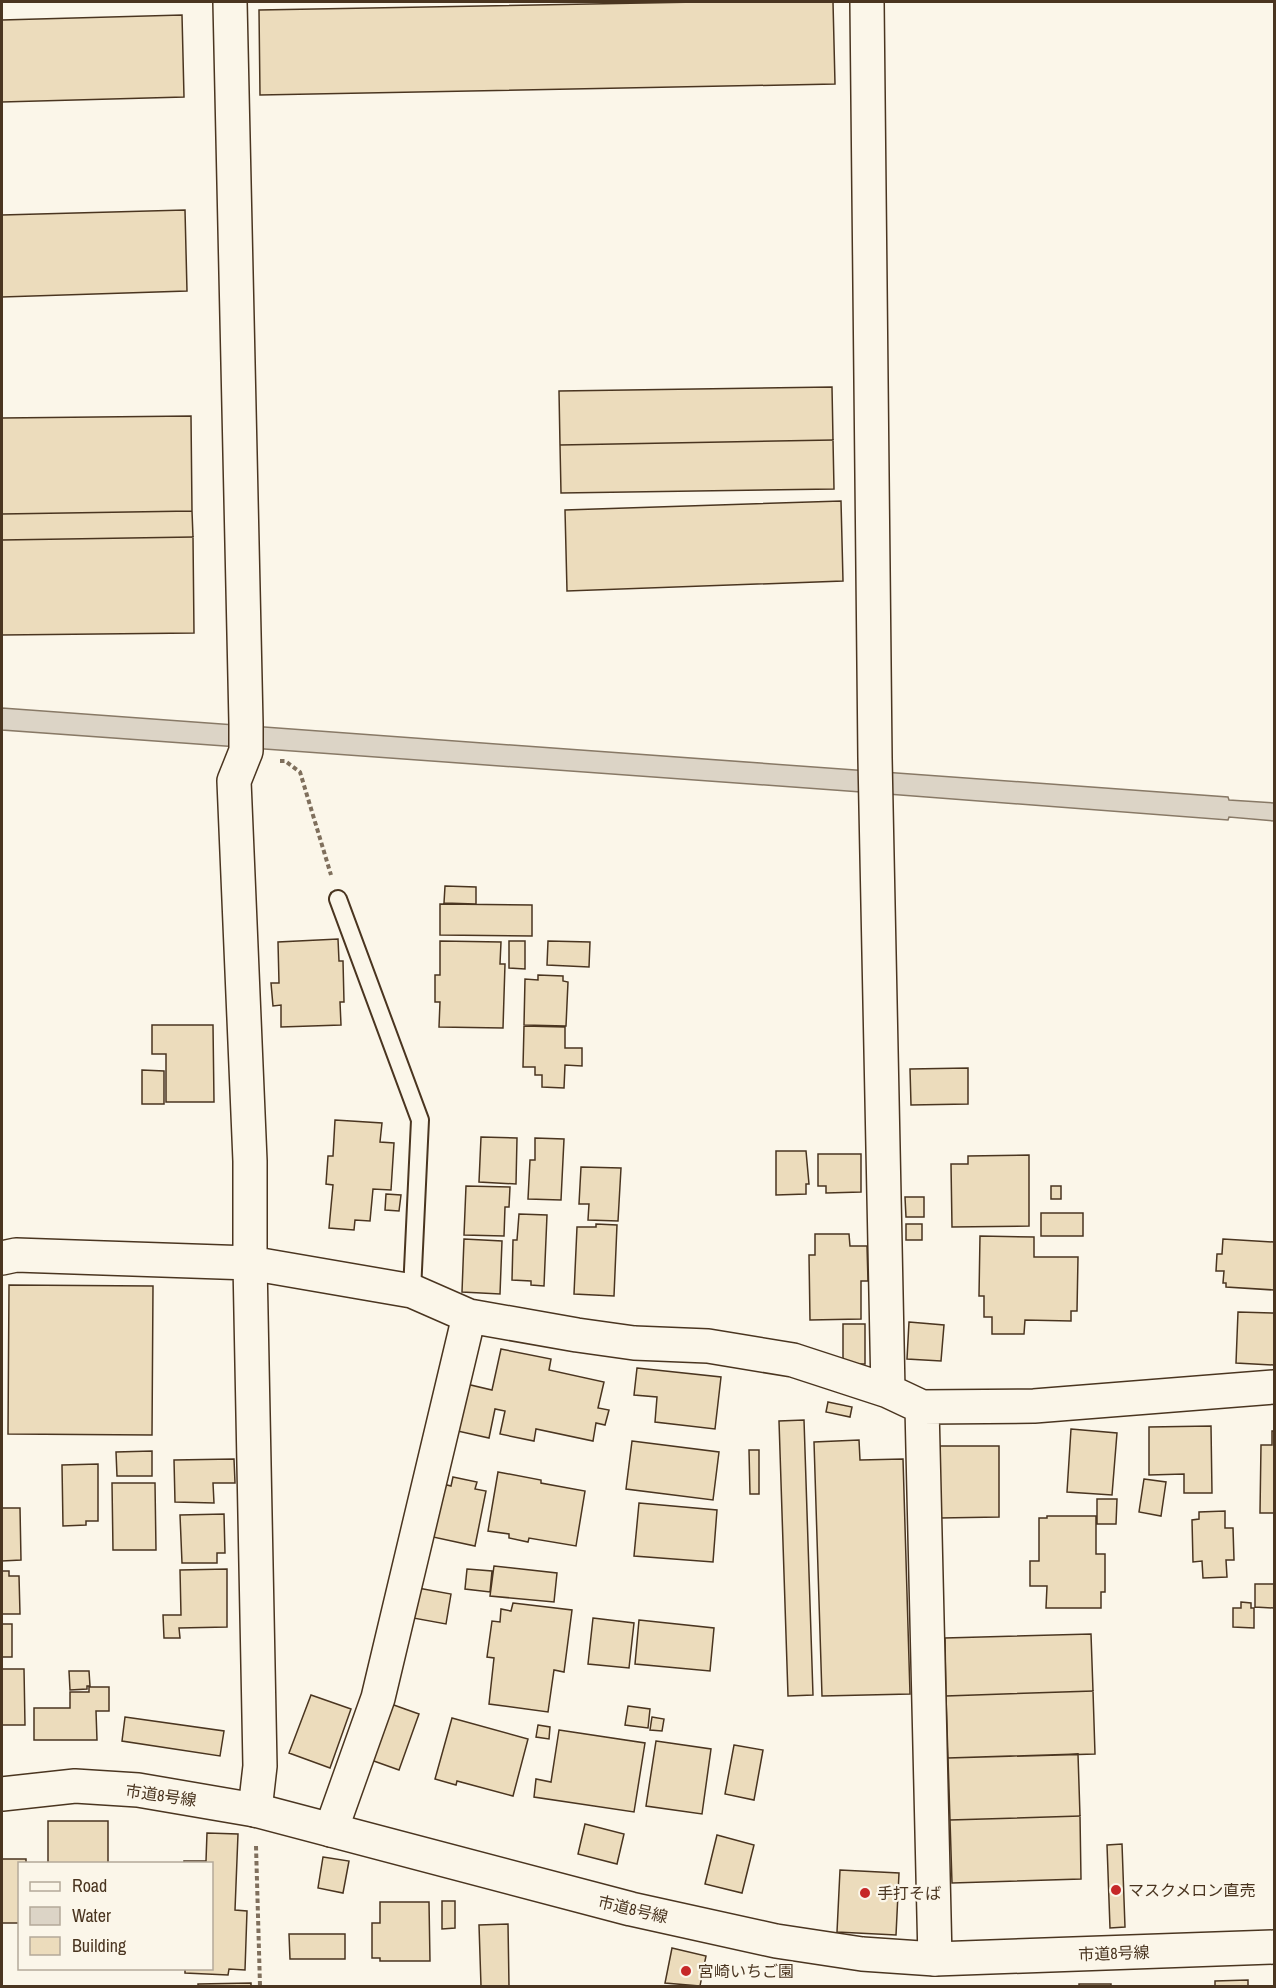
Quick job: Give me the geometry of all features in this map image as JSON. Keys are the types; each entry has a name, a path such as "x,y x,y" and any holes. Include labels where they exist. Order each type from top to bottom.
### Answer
{"street":[{"path":"230,2 244,745 234,781 250,1161 260,1766 255,1810"},
{"path":"867,2 875,758 888,1391"},
{"path":"2,1258 16,1255 250,1263 412,1291 469,1316 611,1340 708,1346 793,1360 888,1391 922,1407 1034,1406 1275,1387"},
{"path":"331,1830 378,1698 469,1316"},
{"path":"922,1407 935,1959"},
{"name":"市道8号線","path":"2,1794 75,1786 138,1790 255,1810 631,1909 776,1941 862,1953 935,1959 1275,1947"}],"lane":[{"path":"338,899 420,1120 412,1291"}],"path":[{"path":"244,745 285,761 300,772 338,899"},
{"path":"255,1810 260,1986"}],"water":[{"path":"2,708 1228,797 1229,800 1274,803 1274,821 1229,817 1228,820 2,730"}],"building":[{"path":"699,2 833,2 835,84 260,95 259,10"},
{"path":"182,15 184,97 2,102 2,20"},
{"path":"185,210 187,291 2,297 2,215"},
{"path":"832,387 833,440 560,445 559,391"},
{"path":"191,416 192,511 2,514 2,418"},
{"path":"833,440 834,489 561,493 560,445"},
{"path":"841,501 843,581 567,591 565,510"},
{"path":"192,511 193,537 2,540 2,514"},
{"path":"193,537 194,633 2,635 2,540"},
{"path":"445,886 476,887 476,904 444,903"},
{"path":"440,904 532,905 532,936 440,935"},
{"path":"338,939 339,961 343,961 344,1002 340,1002 341,1025 281,1027 281,1005 273,1006 271,983 279,983 278,942"},
{"path":"440,941 501,942 500,964 505,964 503,1028 439,1027 440,1002 435,1002 435,975 440,975"},
{"path":"509,941 525,941 525,969 509,968"},
{"path":"548,941 590,942 589,967 547,965"},
{"path":"538,975 563,976 563,981 568,982 566,1026 524,1025 525,979 538,980"},
{"path":"152,1025 213,1025 214,1102 166,1102 166,1054 152,1054"},
{"path":"524,1026 565,1027 565,1048 582,1048 582,1066 565,1065 564,1088 542,1087 542,1075 535,1075 535,1067 523,1067"},
{"path":"968,1068 968,1104 911,1105 910,1069"},
{"path":"142,1070 164,1071 164,1104 142,1104"},
{"path":"335,1120 382,1123 380,1142 394,1143 391,1190 373,1189 370,1221 355,1220 354,1230 329,1228 333,1185 326,1184 328,1156 333,1156"},
{"path":"481,1137 517,1138 516,1184 479,1182"},
{"path":"535,1138 564,1139 561,1200 528,1199 530,1160 535,1160"},
{"path":"776,1151 806,1151 809,1184 806,1184 806,1194 776,1195"},
{"path":"818,1154 861,1154 861,1192 826,1193 826,1186 818,1186"},
{"path":"1029,1155 1029,1226 952,1227 951,1164 968,1164 968,1156"},
{"path":"581,1167 621,1168 618,1221 588,1220 589,1204 579,1204"},
{"path":"466,1186 510,1187 509,1207 505,1207 504,1236 464,1235"},
{"path":"1051,1186 1061,1186 1061,1199 1051,1199"},
{"path":"386,1194 401,1195 399,1211 385,1210"},
{"path":"905,1197 924,1197 924,1217 906,1217"},
{"path":"1041,1213 1083,1213 1083,1236 1041,1236"},
{"path":"519,1214 547,1215 544,1286 531,1285 531,1281 512,1280 513,1240 517,1240"},
{"path":"596,1224 617,1225 614,1296 574,1294 577,1227 596,1227"},
{"path":"906,1224 922,1224 922,1240 906,1240"},
{"path":"815,1234 849,1234 850,1246 867,1246 868,1281 861,1281 861,1319 810,1320 809,1255 815,1255"},
{"path":"980,1236 1034,1237 1034,1257 1078,1257 1077,1311 1071,1311 1071,1321 1025,1320 1024,1334 992,1334 992,1317 984,1317 984,1296 979,1296"},
{"path":"464,1239 502,1241 500,1294 462,1292"},
{"path":"1223,1239 1274,1242 1274,1290 1226,1287 1226,1283 1223,1283 1224,1271 1216,1271 1217,1254 1222,1254"},
{"path":"9,1285 153,1286 152,1435 8,1434"},
{"path":"1238,1312 1274,1313 1274,1365 1236,1363"},
{"path":"909,1322 944,1325 941,1361 907,1359"},
{"path":"843,1324 865,1324 865,1364 843,1364"},
{"path":"501,1349 551,1359 549,1370 604,1382 598,1408 609,1410 605,1425 596,1423 593,1441 536,1429 534,1441 500,1434 505,1411 495,1409 489,1438 453,1430 462,1383 492,1390"},
{"path":"637,1368 721,1377 715,1429 655,1422 657,1397 634,1395"},
{"path":"828,1402 852,1407 850,1417 826,1412"},
{"path":"804,1420 813,1695 788,1696 779,1421"},
{"path":"1211,1426 1212,1493 1184,1493 1184,1474 1149,1475 1149,1427"},
{"path":"1071,1429 1117,1433 1112,1495 1067,1492"},
{"path":"1272,1431 1274,1431 1274,1513 1260,1513 1261,1445 1272,1445"},
{"path":"859,1440 860,1460 903,1459 910,1694 822,1696 814,1442"},
{"path":"632,1441 719,1452 713,1500 626,1489"},
{"path":"940,1446 999,1446 999,1517 940,1518"},
{"path":"749,1450 759,1450 759,1494 750,1494"},
{"path":"152,1451 152,1476 117,1476 116,1452"},
{"path":"234,1459 235,1483 213,1483 214,1503 175,1502 174,1460"},
{"path":"98,1464 98,1521 86,1521 86,1525 63,1526 62,1465"},
{"path":"498,1472 585,1491 576,1546 529,1538 528,1542 509,1538 509,1534 488,1531"},
{"path":"453,1477 477,1482 475,1489 486,1491 475,1546 433,1537 443,1484 451,1486"},
{"path":"1144,1479 1166,1482 1161,1516 1139,1512"},
{"path":"112,1483 155,1483 156,1550 113,1550"},
{"path":"1097,1499 1117,1499 1116,1524 1097,1524"},
{"path":"639,1503 717,1510 713,1562 634,1556"},
{"path":"2,1508 20,1508 21,1560 2,1561"},
{"path":"1225,1511 1225,1528 1233,1528 1234,1560 1226,1560 1227,1577 1203,1578 1202,1561 1193,1562 1192,1520 1199,1519 1199,1512"},
{"path":"224,1514 225,1553 217,1553 217,1563 182,1563 180,1515"},
{"path":"1047,1516 1096,1516 1096,1554 1105,1554 1105,1592 1101,1592 1101,1608 1046,1608 1047,1586 1030,1586 1030,1561 1039,1561 1039,1518 1047,1518"},
{"path":"494,1566 557,1573 554,1602 490,1596"},
{"path":"227,1569 227,1627 179,1628 180,1638 164,1638 163,1615 181,1615 180,1570"},
{"path":"467,1569 492,1571 490,1592 465,1589"},
{"path":"2,1571 9,1571 9,1576 19,1576 20,1614 2,1614"},
{"path":"1255,1584 1274,1584 1274,1608 1255,1607"},
{"path":"418,1588 451,1594 446,1624 413,1618"},
{"path":"1241,1602 1251,1603 1251,1608 1254,1608 1254,1628 1233,1627 1233,1608 1241,1608"},
{"path":"513,1603 572,1610 564,1672 554,1670 548,1712 489,1704 494,1658 487,1657 492,1621 500,1622 501,1609 511,1611"},
{"path":"593,1618 634,1623 629,1668 588,1664"},
{"path":"639,1620 714,1628 710,1671 635,1664"},
{"path":"2,1624 12,1624 12,1657 2,1657"},
{"path":"1091,1634 1093,1691 946,1696 945,1638"},
{"path":"2,1669 24,1669 25,1725 2,1725"},
{"path":"69,1671 89,1671 90,1686 87,1686 87,1689 70,1690"},
{"path":"89,1687 109,1687 109,1711 96,1711 97,1740 34,1740 34,1708 70,1708 70,1692 89,1692"},
{"path":"1093,1691 1095,1754 948,1758 946,1696"},
{"path":"311,1695 351,1709 330,1768 289,1753"},
{"path":"391,1704 419,1714 399,1770 371,1760"},
{"path":"628,1706 650,1709 648,1728 625,1725"},
{"path":"125,1717 224,1731 220,1756 122,1741"},
{"path":"652,1717 664,1719 662,1731 650,1730"},
{"path":"452,1718 528,1739 513,1796 457,1781 456,1785 435,1779"},
{"path":"538,1725 550,1727 549,1739 536,1737"},
{"path":"559,1730 645,1743 634,1812 534,1797 536,1779 551,1782"},
{"path":"656,1741 711,1749 702,1814 646,1806"},
{"path":"734,1745 763,1750 754,1800 725,1794"},
{"path":"1078,1754 1080,1816 950,1820 948,1758"},
{"path":"1080,1816 1081,1879 952,1883 950,1820"},
{"path":"48,1821 108,1821 108,1862 48,1862"},
{"path":"585,1824 624,1834 617,1864 578,1854"},
{"path":"207,1833 238,1834 235,1910 247,1911 245,1970 229,1969 228,1975 185,1973 185,1970 213,1970 213,1862 184,1862 206,1861"},
{"path":"717,1835 754,1845 742,1893 705,1884"},
{"path":"1122,1844 1125,1927 1110,1928 1107,1845"},
{"path":"323,1857 349,1861 343,1893 318,1888"},
{"path":"2,1859 26,1859 26,1862 18,1862 18,1923 2,1923"},
{"path":"840,1870 899,1873 896,1935 837,1932"},
{"path":"442,1901 455,1901 455,1928 442,1929"},
{"path":"380,1902 429,1902 430,1961 380,1961 380,1958 372,1958 372,1923 380,1923"},
{"path":"508,1924 509,1986 481,1986 479,1925"},
{"path":"289,1934 345,1934 345,1959 290,1959"},
{"path":"672,1948 706,1956 700,1986 665,1983"},
{"path":"1248,1980 1248,1986 1215,1986 1215,1981"},
{"path":"251,1983 251,1986 198,1986 198,1984"},
{"path":"1079,1984 1111,1984 1111,1986 1079,1986"}],"place":[{"name":"マスクメロン直売","path":"1116,1890"},
{"name":"手打そば","path":"865,1893"},
{"name":"宮崎いちご園","path":"686,1971"}]}
